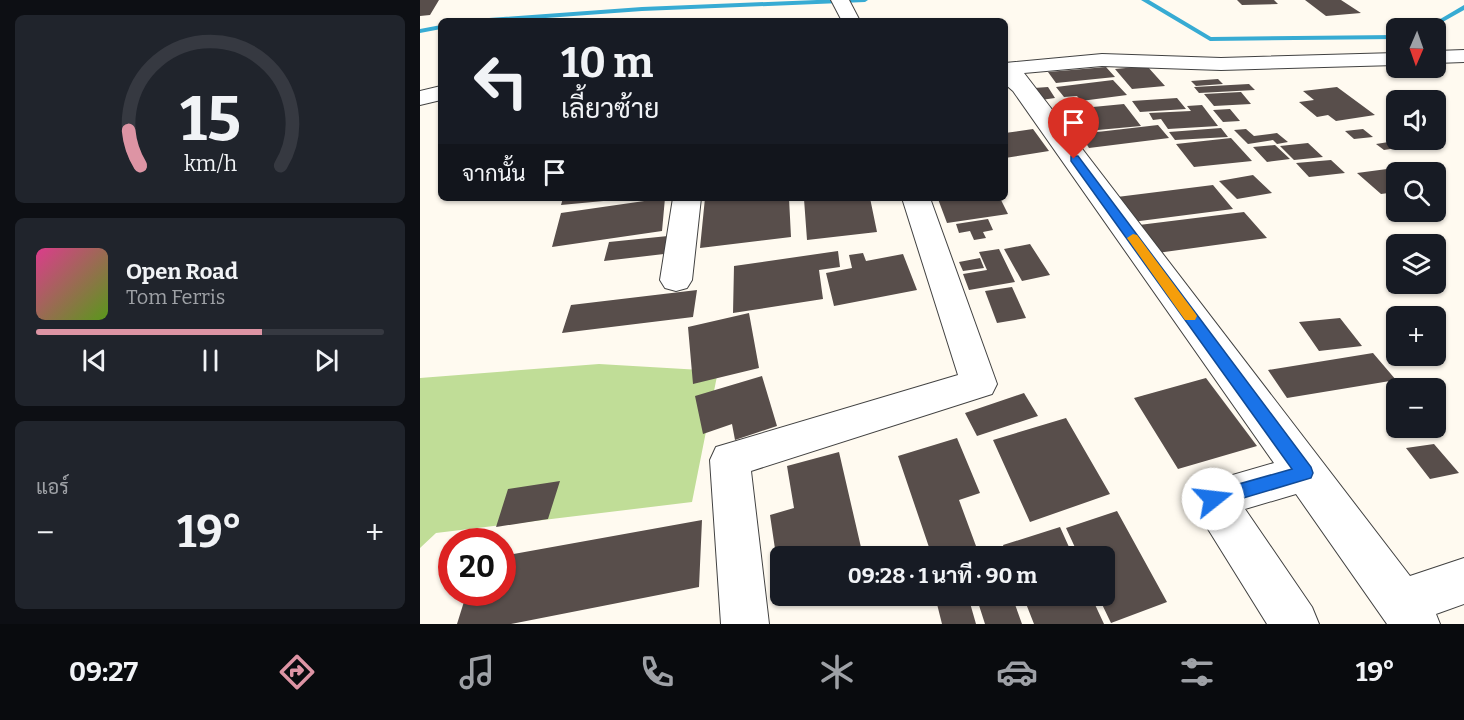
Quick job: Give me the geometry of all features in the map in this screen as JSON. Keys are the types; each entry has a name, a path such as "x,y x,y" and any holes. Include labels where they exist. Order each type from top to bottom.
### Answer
{"street":[{"path":"840,0 849,18"},
{"path":"1446,57 1464,56"},
{"path":"1386,59 1221,64 1102,60 1011,68 1013,86 1409,614 1464,581"},
{"path":"420,98 438,94"},
{"path":"676,280 687,201"},
{"path":"745,624 730,460 979,384 917,201"},
{"path":"1295,624 1213,499 1305,473"}],"green space":[{"path":"599,364 718,371 692,502 477,528 438,528 438,533 420,548 420,378"}],"building":[{"path":"420,0 439,0 430,15 420,16"},
{"path":"1237,0 1274,0 1278,4 1242,5"},
{"path":"1305,0 1341,0 1361,13 1326,16"},
{"path":"1147,66 1165,86 1132,89 1115,69"},
{"path":"1106,67 1115,77 1056,83 1048,72"},
{"path":"1218,79 1223,84 1196,86 1191,81"},
{"path":"1113,80 1127,95 1081,101 1077,96 1064,97 1056,87"},
{"path":"1249,84 1255,90 1199,93 1194,87"},
{"path":"1048,87 1055,98 1041,100 1034,88"},
{"path":"1337,87 1375,115 1336,121 1328,115 1317,117 1299,102 1314,100 1303,91"},
{"path":"1241,92 1251,104 1214,106 1204,94"},
{"path":"1177,98 1186,109 1140,112 1132,101"},
{"path":"1124,104 1141,126 1087,131 1072,109"},
{"path":"1202,105 1218,126 1168,129 1161,119 1153,120 1149,113 1191,111 1187,106"},
{"path":"1230,109 1240,121 1223,122 1213,110"},
{"path":"1158,125 1169,138 1089,148 1080,134"},
{"path":"1221,128 1228,137 1175,140 1169,132"},
{"path":"1033,129 1049,151 1008,158 1008,133"},
{"path":"1246,129 1254,136 1277,133 1288,142 1277,144 1273,140 1248,144 1234,130"},
{"path":"1363,129 1373,137 1354,139 1345,131"},
{"path":"1231,138 1252,161 1194,167 1176,144"},
{"path":"1386,142 1386,150 1384,150 1376,144"},
{"path":"1308,143 1323,157 1294,160 1280,146"},
{"path":"1275,145 1290,159 1267,162 1253,147"},
{"path":"1331,160 1345,173 1309,177 1296,163"},
{"path":"1386,169 1386,193 1381,194 1357,173"},
{"path":"1253,175 1272,193 1237,199 1219,181"},
{"path":"1213,185 1233,209 1132,222 1117,197"},
{"path":"562,201 603,201 561,205"},
{"path":"644,201 665,201 662,231 552,247 561,213"},
{"path":"705,201 789,201 791,237 700,248"},
{"path":"804,201 871,201 877,232 807,240"},
{"path":"939,201 1002,201 1008,214 947,223"},
{"path":"1244,212 1267,238 1157,253 1139,225"},
{"path":"988,219 993,230 983,232 986,238 974,240 970,231 959,233 956,224"},
{"path":"668,236 664,254 604,261 609,242"},
{"path":"1030,244 1050,275 1022,281 1004,249"},
{"path":"999,249 1015,282 969,290 963,274 987,270 979,252"},
{"path":"838,251 840,267 819,270 823,299 733,313 734,266"},
{"path":"863,253 866,261 903,254 917,290 834,306 826,273 852,268 849,255"},
{"path":"980,258 984,268 963,271 959,262"},
{"path":"1012,287 1026,318 997,323 985,291"},
{"path":"697,290 693,317 562,333 571,305"},
{"path":"749,313 759,368 693,384 688,327"},
{"path":"1340,318 1362,346 1319,351 1299,322"},
{"path":"1373,353 1394,378 1386,378 1386,382 1287,398 1268,370"},
{"path":"762,376 777,426 735,440 732,424 703,434 695,396"},
{"path":"1206,378 1257,446 1178,469 1134,398"},
{"path":"1024,393 1038,416 977,436 965,413"},
{"path":"1066,418 1110,494 1030,522 993,440"},
{"path":"957,438 980,493 959,500 976,546 929,546 898,456"},
{"path":"1434,444 1459,473 1430,479 1406,448"},
{"path":"839,452 861,546 775,546 770,515 794,508 787,466"},
{"path":"560,481 548,519 496,527 508,489"},
{"path":"1117,511 1167,602 1111,623 1103,606 1115,606 1115,546 1074,546 1066,528"},
{"path":"702,520 699,587 511,624 457,624 463,606 516,606 516,553"},
{"path":"1060,527 1069,546 1003,546"},
{"path":"938,606 971,606 976,624 942,624"},
{"path":"979,606 1016,606 1022,624 985,624"},
{"path":"1027,606 1096,606 1104,624 1034,624"}],"waterway":[{"path":"517,18 642,9 865,0"},
{"path":"1144,0 1210,39 1386,37"},
{"path":"1445,18 1464,7"},
{"path":"420,31 438,28"}],"slow traffic":[{"path":"1133,238 1190,316"}],"route":[{"path":"1074,159 1305,473 1213,499"}]}
